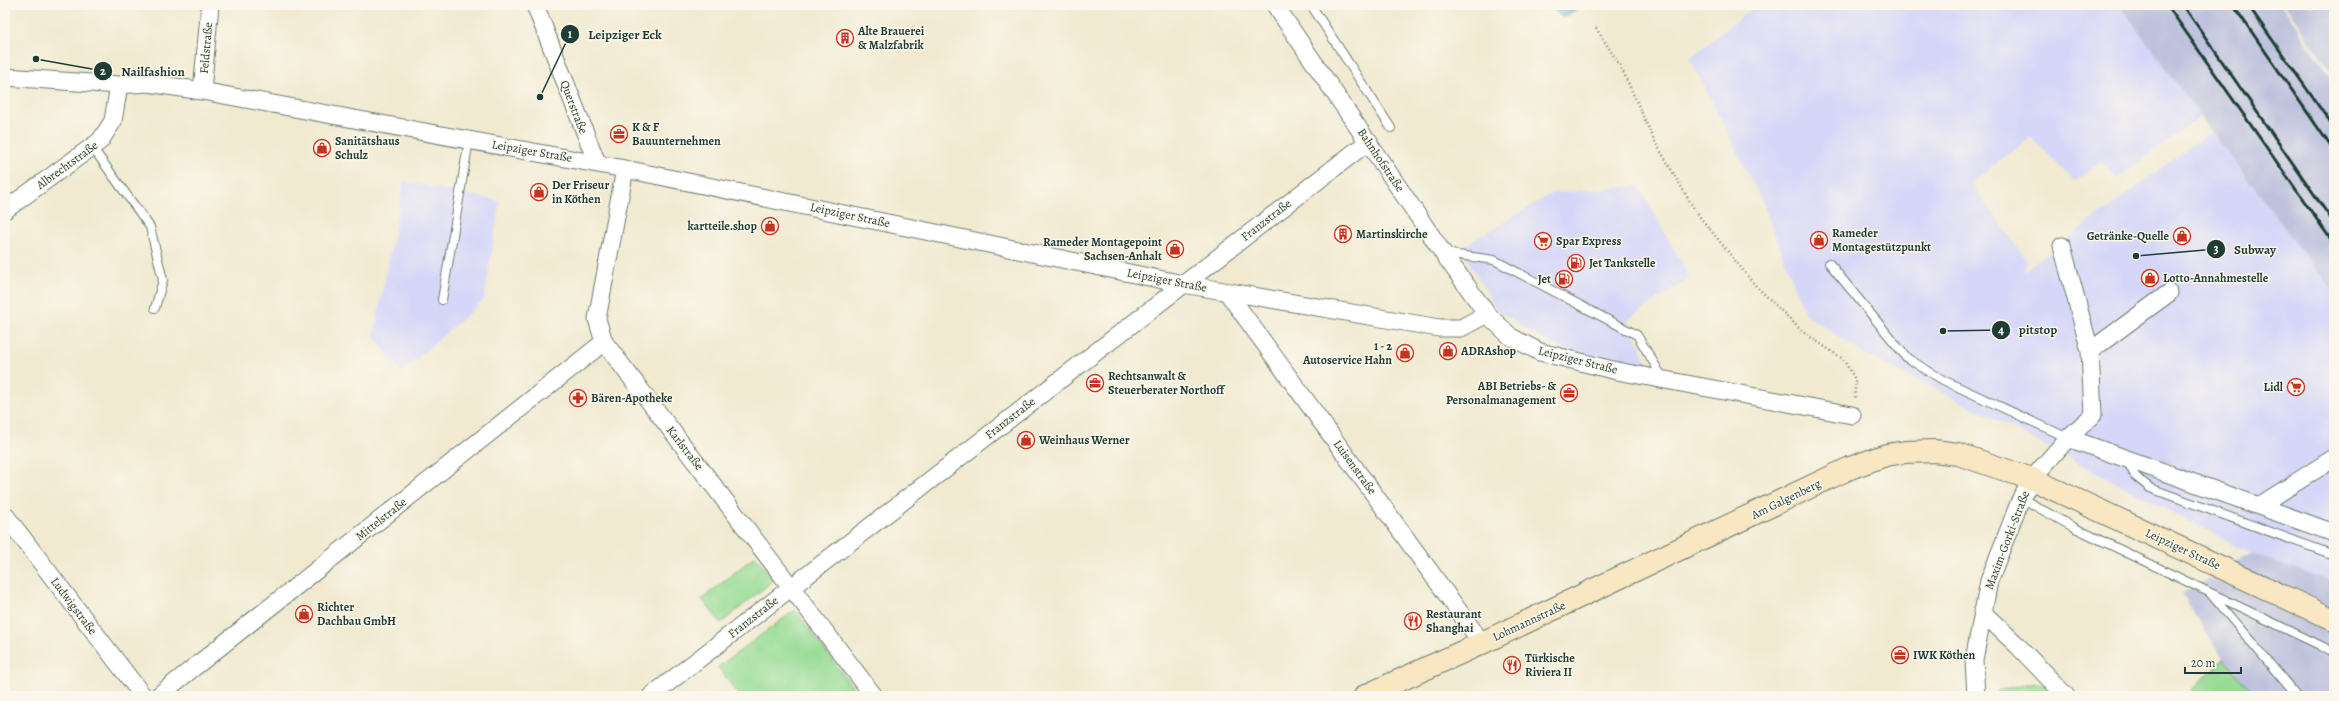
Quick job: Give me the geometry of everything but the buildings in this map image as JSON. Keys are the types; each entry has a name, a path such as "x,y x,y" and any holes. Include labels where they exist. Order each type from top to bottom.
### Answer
{"main road":[{"name":"Leipziger Straße","path":"1905,452 1934,451 1958,454 2026,489 2273,591 2334,620"},
{"name":"Am Galgenberg","path":"1671,554 1850,468 1886,455 1905,452"},
{"name":"Lohmannstraße","path":"1365,696 1671,554"}],"street":[{"name":"Feldstraße","path":"202,91 210,5"},
{"name":"Querstraße","path":"535,5 597,163"},
{"name":"Bahnhofstraße","path":"1275,5 1369,141 1443,253 1487,314"},
{"name":"Leipziger Straße","path":"5,77 119,85 148,83 202,91 597,163 1183,284 1439,328 1460,328 1487,314 1511,337 1540,352 1618,371 1663,378 1852,415"},
{"name":"Albrechtstraße","path":"5,210 100,141 113,121 119,85"},
{"name":"Franzstraße","path":"651,696 1369,141"},
{"name":"Karlstraße","path":"625,169 597,319 604,342 874,696"},
{"path":"2026,489 2068,438 2093,415 2090,351 2062,246"},
{"name":"Luisenstraße","path":"1227,292 1482,643"},
{"path":"2090,351 2169,293"},
{"name":"Mittelstraße","path":"158,696 604,342"},
{"path":"2068,438 2334,533"},
{"path":"2259,506 2334,458"},
{"name":"Maxim-Gorki-Straße","path":"1976,696 1974,660 1989,581 2026,489"},
{"name":"Ludwigstraße","path":"5,515 143,696"},
{"path":"1982,612 2017,645 2066,696"}],"lane":[{"path":"1311,5 1391,128"},
{"path":"442,300 470,140"},
{"path":"92,147 150,227 163,280 155,308"},
{"path":"1443,253 1494,260 1638,335 1663,378"},
{"path":"1829,263 1907,358 1943,380 2068,438"},
{"path":"2126,458 2135,476 2150,488 2334,555"},
{"path":"2026,489 2073,527 2208,590 2334,652"},
{"path":"2208,590 2297,696"}],"path":[{"path":"1596,28 1621,67 1654,140 1696,212 1754,284 1803,332 1842,358 1851,369 1856,379 1856,391 1852,415"}],"shaded area":[{"path":"1756,5 2120,5 2201,116 2116,179 2101,161 2074,181 2031,137 1971,183 2027,260 2025,271 2211,131 2334,293 2334,464 2331,467 2334,471 2334,582 2250,553 1954,398 1866,355 1805,314 1762,201 1690,58"},
{"path":"2120,5 2282,5 2334,82 2334,293 2211,131"},
{"path":"2285,5 2334,5 2334,76"},
{"path":"404,182 500,201 484,300 401,372 374,335"},
{"name":"Jet Tankstelle","path":"1639,186 1690,278 1627,320 1651,368 1591,359 1545,341 1497,310 1461,248 1552,193"},
{"path":"2250,553 2334,582 2334,696 2256,696 2224,660 2182,594"}],"green space":[{"path":"755,556 774,580 721,623 702,599"},
{"path":"795,610 859,696 740,696 718,667"},
{"path":"2224,660 2256,696 2185,696"},
{"path":"2040,682 2053,696 1997,696 1997,691"}],"water":[{"path":"1547,5 1578,5 1577,9 1563,18"}],"railway":[{"path":"2167,5 2334,244"},
{"path":"2183,5 2334,223"},
{"path":"2233,5 2334,151"},
{"path":"2248,5 2334,128"}],"place":[{"name":"Alte Brauerei & Malzfabrik","path":"845,38"},
{"name":"Nailfashion","path":"36,59"},
{"name":"Leipziger Eck","path":"540,97"},
{"name":"K & F Bauunternehmen","path":"619,134"},
{"name":"Sanitätshaus Schulz","path":"322,148"},
{"name":"Der Friseur in Köthen","path":"539,192"},
{"name":"kartteile.shop","path":"770,226"},
{"name":"Martinskirche","path":"1343,234"},
{"name":"Getränke-Quelle","path":"2182,236"},
{"name":"Rameder Montagestützpunkt","path":"1819,240"},
{"name":"Spar Express","path":"1543,241"},
{"name":"Rameder Montagepoint Sachsen-Anhalt","path":"1175,249"},
{"name":"Subway","path":"2136,256"},
{"name":"Jet Tankstelle","path":"1576,263"},
{"name":"Lotto-Annahmestelle","path":"2150,278"},
{"name":"Jet","path":"1564,279"},
{"name":"pitstop","path":"1943,331"},
{"name":"ADRAshop","path":"1448,351"},
{"name":"1 - 2 Autoservice Hahn","path":"1405,353"},
{"name":"Rechtsanwalt & Steuerberater Northoff","path":"1095,383"},
{"name":"Lidl","path":"2296,387"},
{"name":"ABI Betriebs- & Personalmanagement","path":"1569,393"},
{"name":"Bären-Apotheke","path":"578,398"},
{"name":"Weinhaus Werner","path":"1026,440"},
{"name":"Richter Dachbau GmbH","path":"304,614"},
{"name":"Restaurant Shanghai","path":"1413,621"},
{"name":"IWK Köthen","path":"1900,655"},
{"name":"Türkische Riviera II","path":"1512,665"}]}
